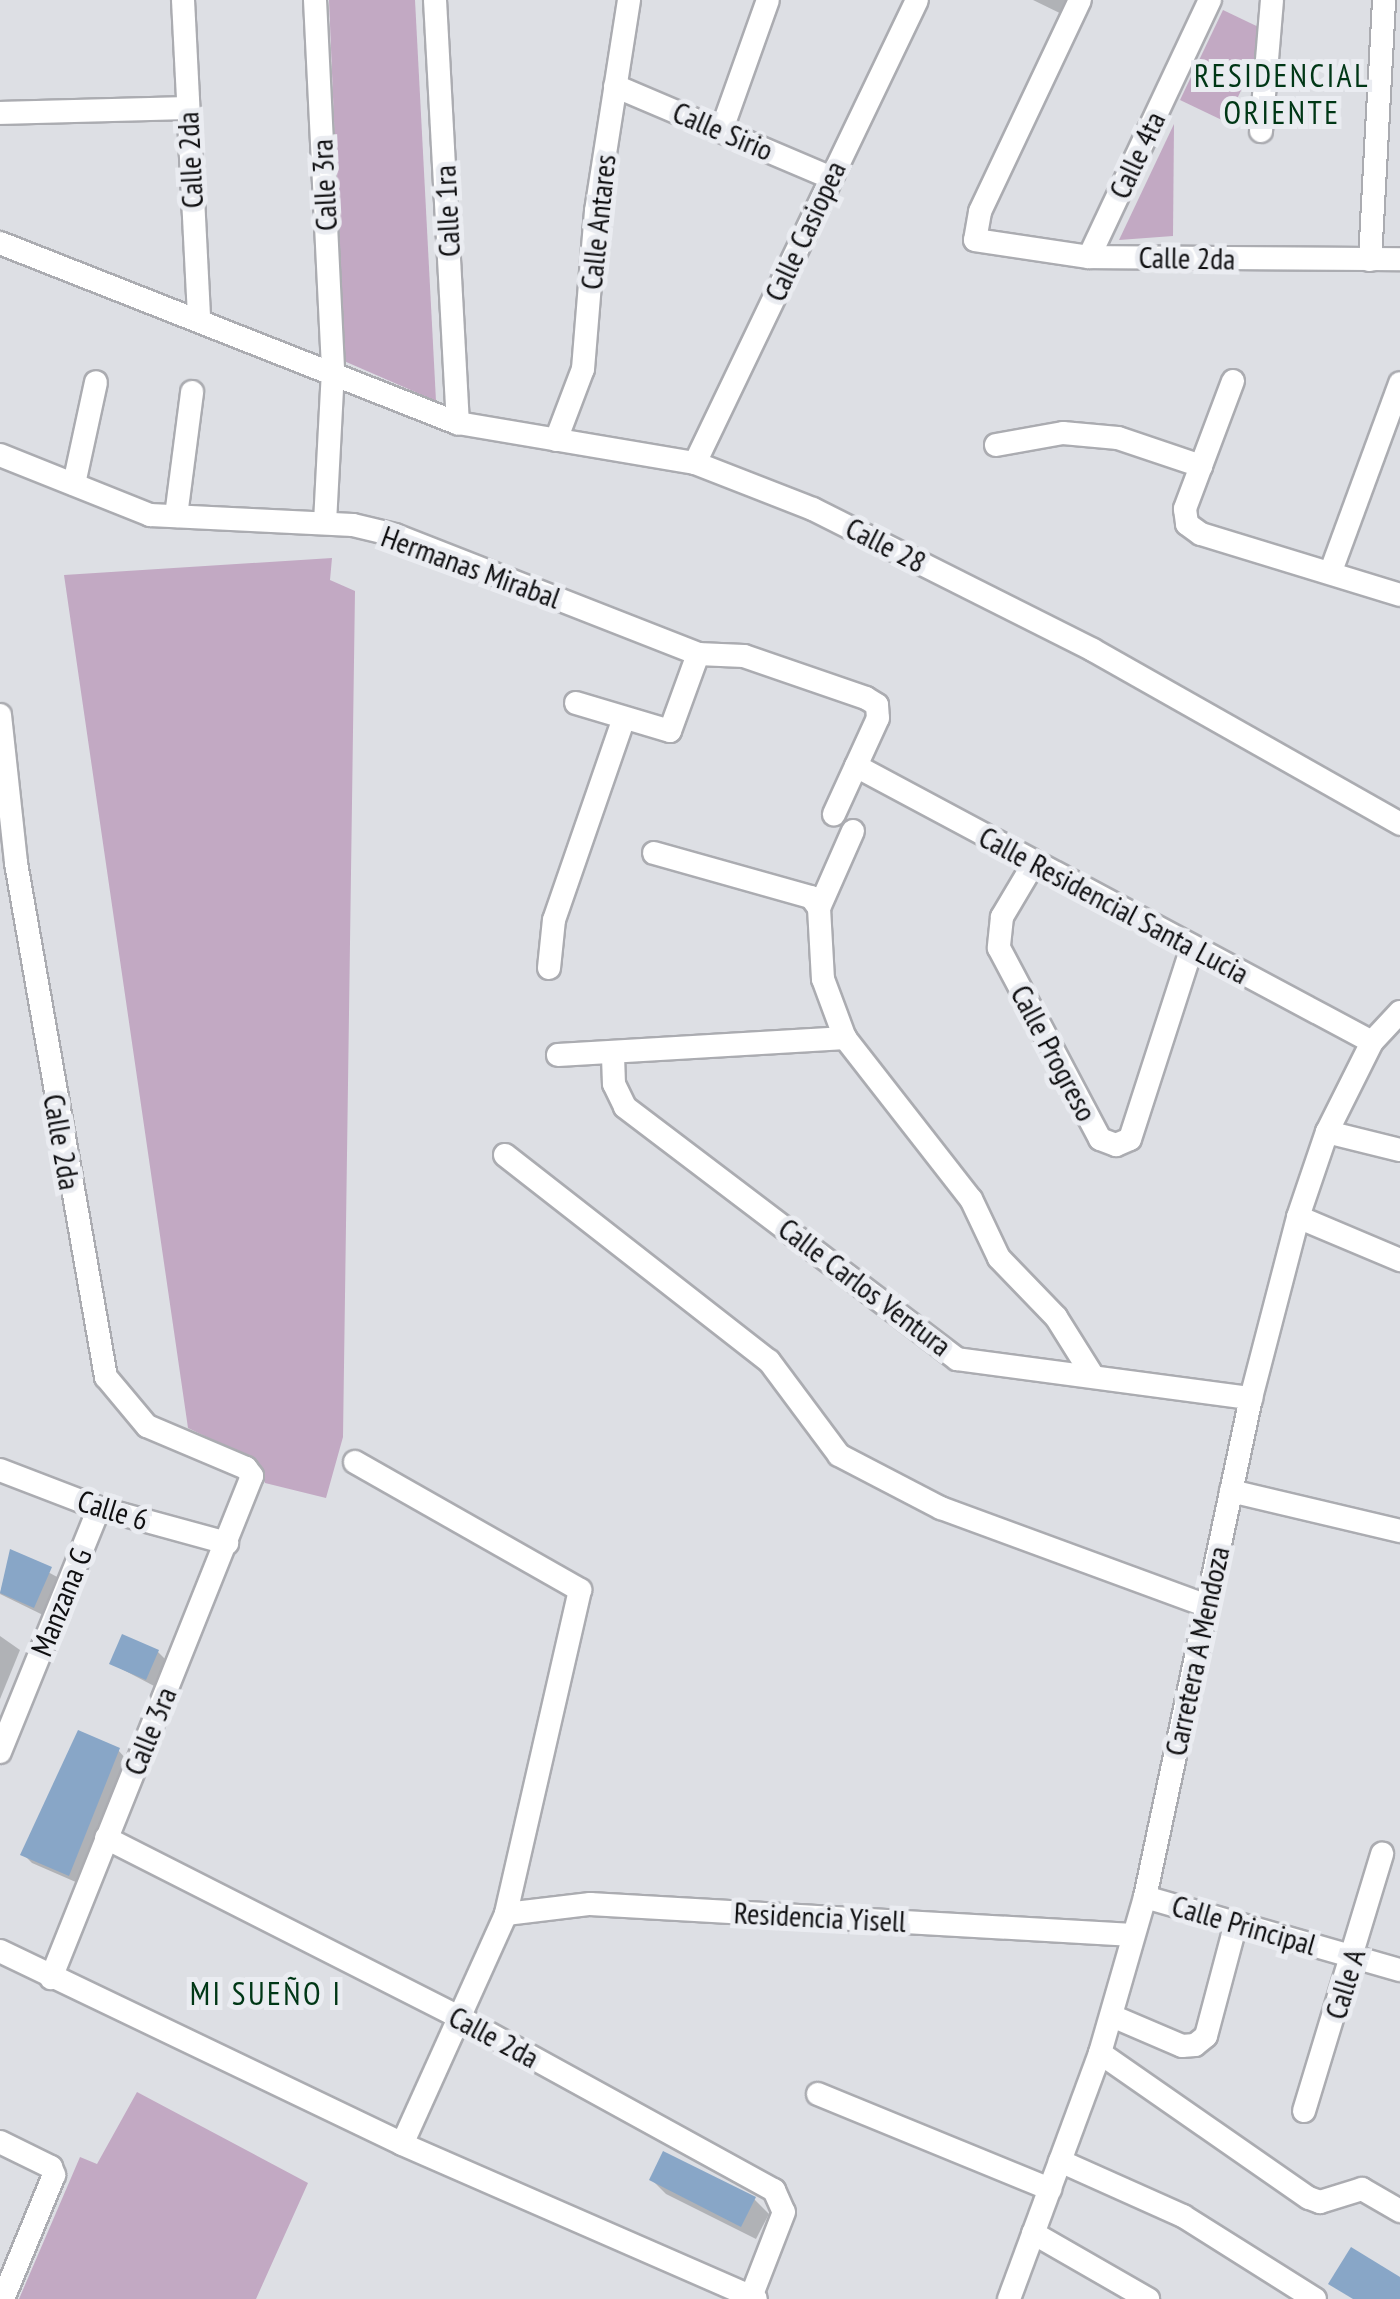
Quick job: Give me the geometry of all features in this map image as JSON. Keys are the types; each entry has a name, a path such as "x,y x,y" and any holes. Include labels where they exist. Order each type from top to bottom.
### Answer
{"street":[{"name":"Calle 2da","path":"183,0 199,320"},
{"name":"Calle 3ra","path":"315,0 332,370 325,523"},
{"name":"Calle 1ra","path":"435,0 458,423"},
{"name":"Calle Antares","path":"556,440 584,369 596,211 628,0"},
{"path":"722,129 768,0"},
{"name":"Calle Casiopea","path":"696,463 917,0"},
{"name":"Calle 2da","path":"1080,0 980,212 975,240 1089,257 1400,259"},
{"name":"Calle 4ta","path":"1089,257 1210,0"},
{"path":"1260,131 1272,0"},
{"path":"1370,260 1384,0"},
{"name":"Calle Sirio","path":"616,86 830,177"},
{"path":"0,113 186,108"},
{"path":"0,243 332,370"},
{"name":"Calle 28","path":"332,370 458,423 696,463 814,508 1093,650 1400,824"},
{"path":"1234,381 1185,509 1187,524 1201,534 1400,594"},
{"path":"74,484 96,382"},
{"path":"1331,571 1400,383"},
{"path":"176,516 192,392"},
{"path":"996,445 1063,433 1118,438 1200,466"},
{"name":"Hermanas Mirabal","path":"0,455 74,484 108,503 176,516 325,523 395,535 698,654 744,656 877,705 878,718 856,766"},
{"path":"576,703 670,731 698,654"},
{"name":"Calle 2da","path":"0,716 16,863 106,1376 147,1426 246,1468 251,1486"},
{"path":"548,968 554,920 623,720"},
{"path":"834,814 856,766"},
{"name":"Calle Residencial Santa Lucia","path":"856,766 1372,1042"},
{"path":"854,831 819,908 824,980 845,1038 971,1199 999,1258 1056,1317 1094,1376"},
{"path":"654,852 811,896 819,908"},
{"name":"Calle Progreso","path":"1034,862 1002,918 999,948 1100,1139 1116,1145 1130,1138 1192,947"},
{"name":"Carretera A Mendoza","path":"1009,2299 1100,2052 1146,1897 1251,1398 1298,1216 1327,1132 1372,1042 1400,1012"},
{"path":"558,1055 614,1056 845,1038"},
{"name":"Calle Carlos Ventura","path":"614,1056 614,1084 625,1108 957,1359 1251,1398"},
{"path":"1327,1132 1400,1150"},
{"path":"506,1156 769,1361 839,1455 941,1508 1207,1606"},
{"path":"1298,1216 1400,1260"},
{"path":"355,1462 580,1590 506,1914 456,2016 402,2144"},
{"name":"Calle 6","path":"0,1470 99,1508 227,1543"},
{"name":"Calle 3ra","path":"51,1978 251,1486"},
{"path":"1231,1491 1400,1531"},
{"name":"Manzana G","path":"0,1752 99,1508"},
{"name":"Calle 2da","path":"106,1838 456,2016 774,2190 784,2212 754,2298"},
{"name":"Calle A","path":"1304,2111 1355,1957 1382,1854"},
{"name":"Calle Principal","path":"1146,1897 1400,1970"},
{"name":"Residencia Yisell","path":"506,1914 590,1904 1133,1935"},
{"path":"1112,2016 1182,2046 1194,2045 1206,2036 1236,1923"},
{"path":"0,1952 402,2144 754,2298"},
{"path":"1100,2052 1309,2198 1320,2202 1362,2190 1400,2211"},
{"path":"818,2094 1050,2188"},
{"path":"0,2142 51,2167 54,2175 3,2299"},
{"path":"1060,2161 1183,2216 1314,2299"},
{"path":"1033,2233 1148,2299"}],"shaded area":[{"path":"329,0 415,0 436,401 344,361"},
{"path":"1223,10 1269,32 1226,122 1180,100"},
{"path":"1174,124 1173,236 1119,240"},
{"path":"332,558 330,580 355,591 343,1437 326,1498 265,1483 257,1461 188,1428 64,575"},
{"path":"137,2092 308,2183 256,2299 19,2299 80,2157 97,2164"}],"building":[{"path":"10,1549 52,1567 34,1608 0,1593"},
{"path":"122,1634 159,1650 146,1680 109,1664"},
{"path":"78,1730 120,1748 69,1876 20,1855"},
{"path":"663,2151 756,2197 741,2227 649,2180"},
{"path":"1351,2247 1400,2277 1400,2299 1353,2299 1328,2284"}],"district":[{"name":"RESIDENCIAL ORIENTE","path":"1282,94"},
{"name":"MI SUEÑO I","path":"266,1993"}]}
